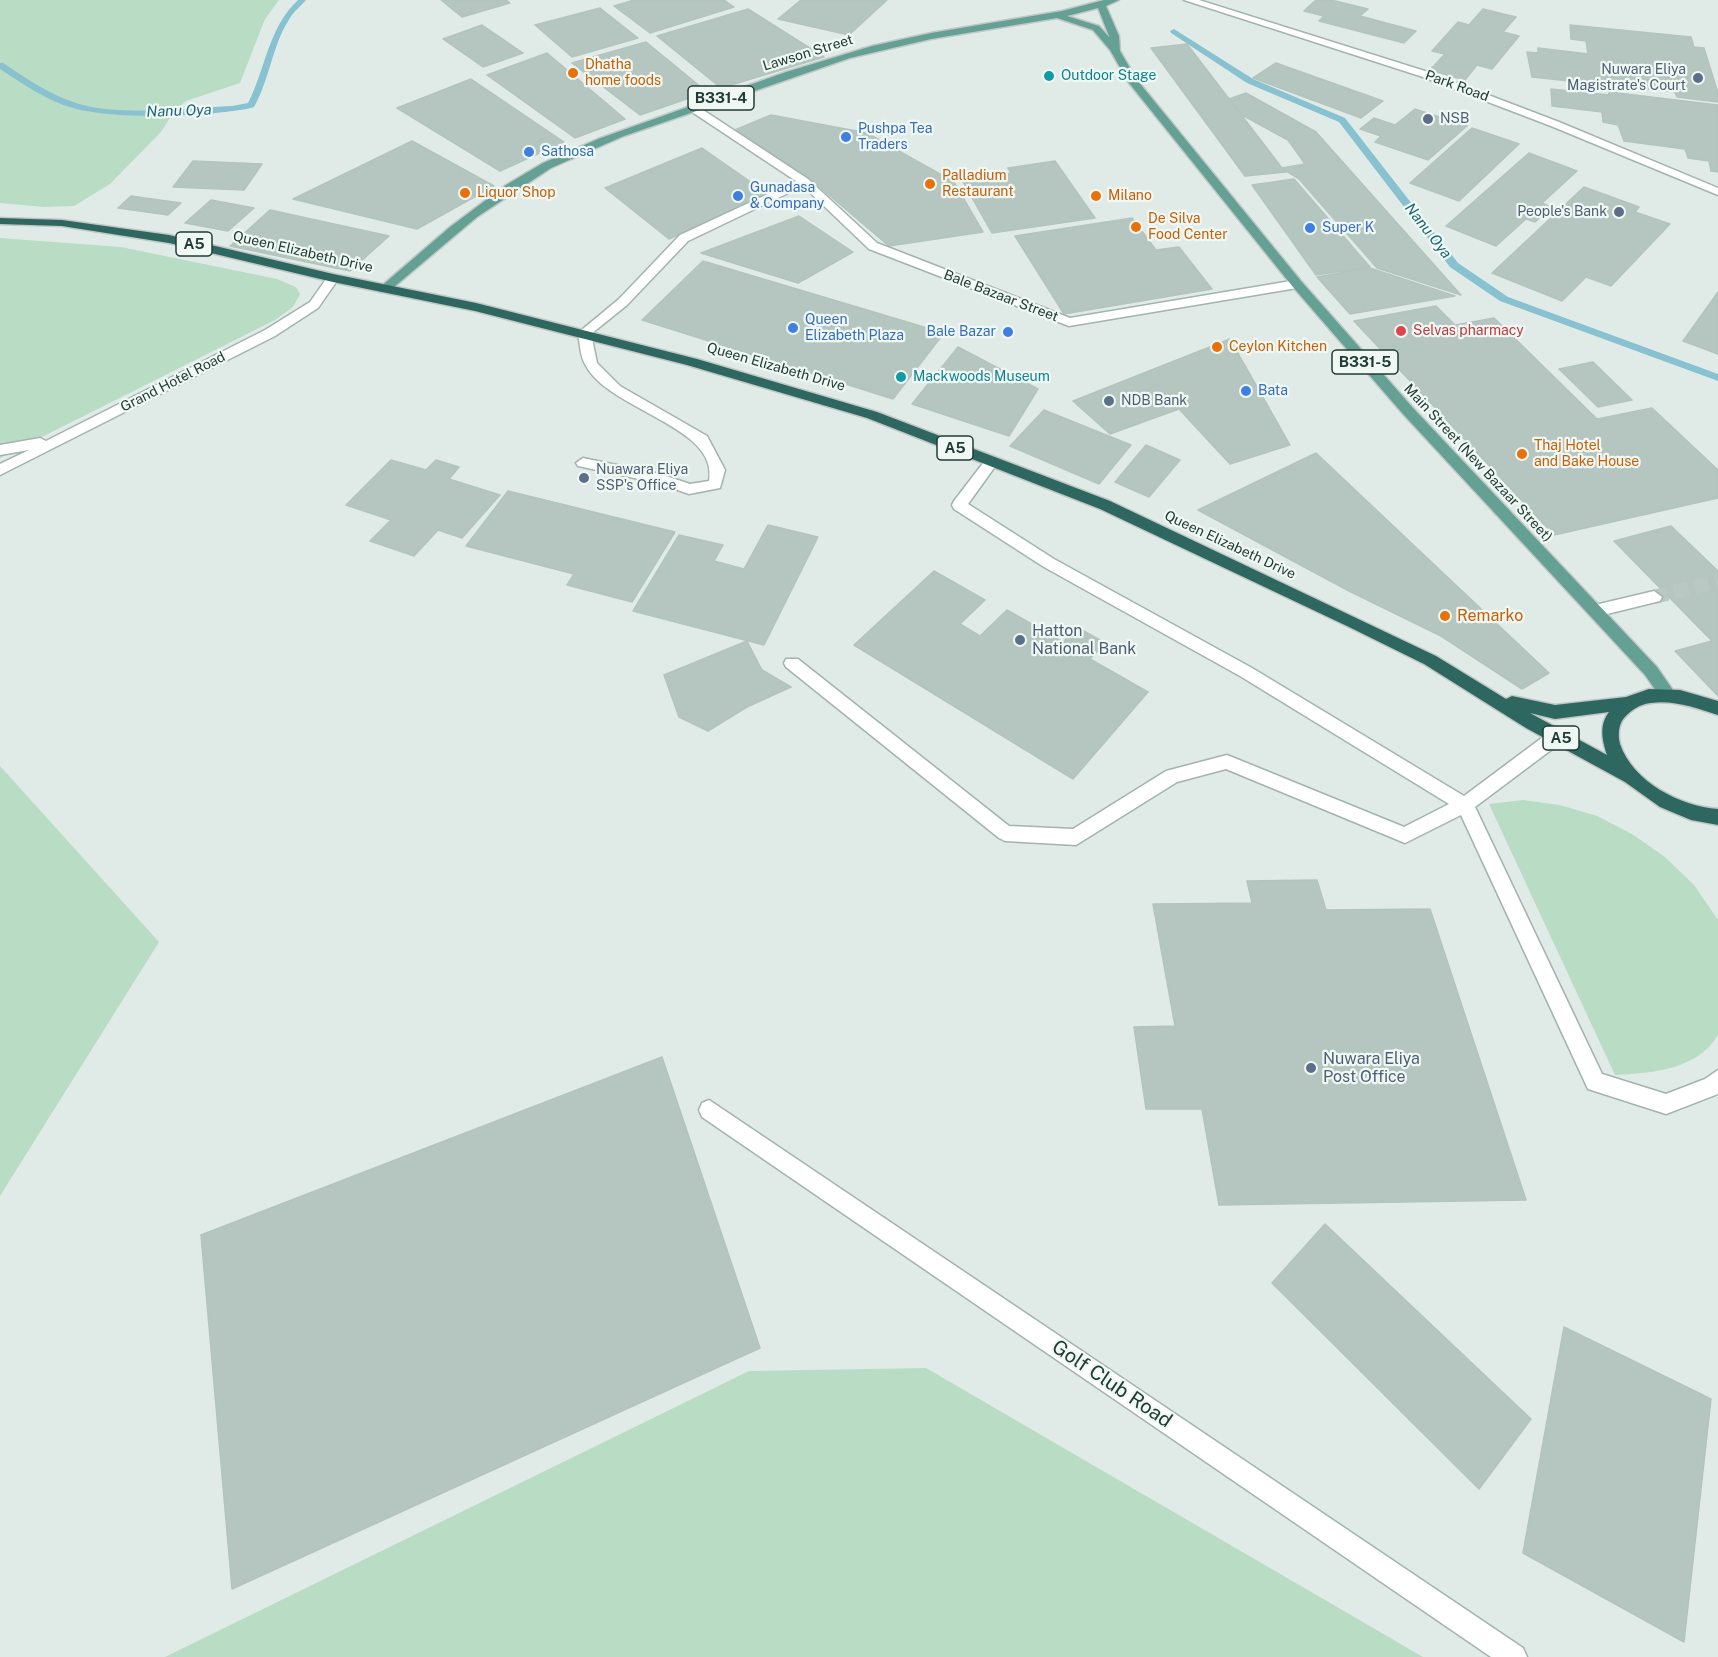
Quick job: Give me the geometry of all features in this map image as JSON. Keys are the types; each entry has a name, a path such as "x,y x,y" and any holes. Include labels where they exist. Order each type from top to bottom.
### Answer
{"highway":[{"name":"Queen Elizabeth Drive","path":"0,221 62,223 169,238 333,278 476,307 584,333 872,415 1105,505 1268,581 1430,660 1557,736 1630,776"},
{"name":"Queen Elizabeth Drive","path":"1493,698 1539,710 1555,711 1624,703 1643,695 1667,693 1694,698 1718,708"},
{"path":"1624,703 1610,722 1610,734 1612,748 1630,776 1652,794 1678,808 1714,819"}],"main road":[{"name":"Lawson Street","path":"384,289 473,214 531,175 583,150 693,108 867,51 936,35 1057,16 1107,2"},
{"name":"Main Street (New Bazaar Street)","path":"1107,2 1115,51"},
{"name":"Main Street (New Bazaar Street)","path":"1057,16 1095,28 1104,35 1154,110 1297,284 1408,411 1595,611 1667,693"}],"street":[{"name":"Park Road","path":"1189,0 1257,19 1424,74 1555,124 1718,192"},
{"name":"Bale Bazaar Street","path":"693,108 804,181 873,246 1069,322 1297,284"},
{"path":"583,464 660,479 689,489 715,485 718,470 702,439 615,389 591,364 584,333 623,302 684,238 804,181"},
{"name":"Grand Hotel Road","path":"0,470 270,333 314,306 333,278"},
{"path":"0,450 68,436"},
{"path":"992,461 959,505 1049,563 1246,672 1465,805 1595,1082 1666,1104 1712,1086 1718,1080"},
{"path":"1595,611 1654,597"},
{"path":"792,663 1005,833 1076,837 1172,776 1227,762 1405,835 1465,805 1557,736"},
{"name":"Golf Club Road","path":"709,1110 1514,1657"}],"green space":[{"path":"0,0 279,0 265,19 240,83 186,101 173,113 161,132 110,184 74,206 44,207 0,203"},
{"path":"0,238 121,247 277,279 296,287 300,294 293,307 275,320 0,458"},
{"path":"0,766 159,942 0,1196"},
{"path":"1523,800 1560,805 1597,816 1632,834 1665,857 1694,885 1718,920 1718,1035 1698,1056 1686,1063 1658,1071 1615,1075 1489,804"},
{"path":"926,1368 1423,1657 165,1657 749,1371"}],"building":[{"path":"441,0 506,0 510,3 462,17"},
{"path":"634,0 724,0 734,7 650,33 614,6"},
{"path":"801,0 887,0 849,35 778,19"},
{"path":"1316,0 1331,0 1368,9 1360,16 1416,31 1404,43 1319,21 1324,16 1304,11"},
{"path":"600,8 638,38 572,57 535,25"},
{"path":"748,9 824,57 721,88 657,36"},
{"path":"1483,9 1516,17 1503,32 1519,36 1492,69 1477,65 1465,80 1430,70 1445,54 1432,51 1458,22 1469,25"},
{"path":"482,25 523,53 483,67 443,39"},
{"path":"1570,25 1691,37 1694,47 1704,48 1718,93 1718,102 1677,97 1675,92 1532,77 1527,52 1538,53 1538,48 1588,54 1586,41 1571,39"},
{"path":"646,42 707,92 640,115 572,63"},
{"path":"1187,44 1286,172 1245,176 1151,48"},
{"path":"547,53 625,119 575,138 487,75"},
{"path":"1276,63 1383,101 1361,118 1253,78"},
{"path":"471,79 564,142 500,171 397,108"},
{"path":"1551,89 1609,95 1609,92 1718,105 1718,172 1711,171 1709,161 1688,158 1685,149 1624,141 1618,125 1603,122 1602,112 1552,106"},
{"path":"1246,93 1316,132 1461,295 1377,268 1299,179 1282,168 1305,164 1288,140 1242,115 1229,99"},
{"path":"1415,109 1467,126 1428,160 1375,142 1381,136 1360,129 1374,118 1395,125"},
{"path":"771,115 867,133 954,182 983,232 889,246 816,184 735,130"},
{"path":"1472,128 1519,144 1459,201 1410,183"},
{"path":"412,141 494,186 417,229 293,199"},
{"path":"702,148 768,194 669,239 605,188"},
{"path":"1529,153 1577,171 1542,203 1551,207 1535,222 1526,219 1496,246 1446,226"},
{"path":"193,161 262,164 244,190 173,187"},
{"path":"1055,161 1095,218 992,233 962,180 1011,173 1008,168"},
{"path":"1294,179 1370,267 1316,275 1252,185"},
{"path":"1584,187 1639,207 1635,212 1670,224 1611,286 1586,277 1562,301 1492,273"},
{"path":"131,196 181,203 168,215 118,208"},
{"path":"211,200 254,208 228,231 185,223"},
{"path":"270,210 389,236 350,271 230,246"},
{"path":"799,216 853,252 798,283 701,253"},
{"path":"1132,218 1156,250 1179,247 1212,289 1064,314 1015,236"},
{"path":"703,261 944,333 893,399 642,320"},
{"path":"1370,268 1455,296 1350,314 1317,277"},
{"path":"1718,292 1718,354 1683,341"},
{"path":"1436,306 1455,325 1494,318 1597,419 1652,408 1718,470 1718,498 1554,535 1354,321"},
{"path":"1230,339 1290,445 1230,464 1179,409 1110,434 1073,401"},
{"path":"958,347 1038,389 1009,436 912,404"},
{"path":"1593,362 1632,400 1598,407 1559,369"},
{"path":"1044,410 1131,445 1099,484 1010,446"},
{"path":"1146,445 1180,460 1149,497 1115,482"},
{"path":"1316,453 1549,673 1522,689 1441,636 1349,591 1198,510"},
{"path":"391,460 426,470 436,460 459,467 449,479 500,495 462,538 438,530 414,556 370,541 391,520 346,505"},
{"path":"508,491 675,532 632,602 567,585 574,574 466,546"},
{"path":"768,525 818,537 764,645 633,611 679,535 723,545 714,561 744,569"},
{"path":"1671,526 1718,571 1718,696 1675,651 1712,641 1614,541"},
{"path":"934,571 985,600 960,624 980,636 1007,610 1063,642 1077,627 1105,643 1090,659 1148,692 1073,779 854,645"},
{"path":"747,641 762,670 791,687 747,707 708,731 679,717 664,675"},
{"name":"Nuwara Eliya Post Office","path":"1317,880 1326,910 1430,909 1526,1200 1219,1205 1202,1109 1146,1109 1134,1027 1175,1026 1153,904 1252,903 1247,881"},
{"path":"662,1057 760,1348 232,1589 201,1235"},
{"path":"1325,1224 1531,1419 1479,1489 1272,1283"},
{"path":"1564,1327 1711,1399 1684,1642 1523,1553"}],"waterway":[{"name":"Nanu Oya","path":"0,65 36,88 74,106 123,113 232,109 251,105 261,84 280,27 302,0"},
{"name":"Nanu Oya","path":"1174,31 1250,81 1342,120 1454,265 1504,299 1718,378"}],"tunnel":[{"path":"1654,597 1718,581"}],"place":[{"name":"Dhatha home foods","path":"573,73"},
{"name":"Outdoor Stage","path":"1049,76"},
{"name":"Nuwara Eliya Magistrate's Court","path":"1698,78"},
{"name":"NSB","path":"1428,119"},
{"name":"Pushpa Tea Traders","path":"846,137"},
{"name":"Sathosa","path":"529,152"},
{"name":"Palladium Restaurant","path":"930,184"},
{"name":"Liquor Shop","path":"465,193"},
{"name":"Gunadasa & Company","path":"738,196"},
{"name":"Milano","path":"1096,196"},
{"name":"People's Bank","path":"1619,212"},
{"name":"De Silva Food Center","path":"1136,227"},
{"name":"Super K","path":"1310,228"},
{"name":"Queen Elizabeth Plaza","path":"793,328"},
{"name":"Selvas pharmacy","path":"1401,331"},
{"name":"Bale Bazar","path":"1008,332"},
{"name":"Ceylon Kitchen","path":"1217,347"},
{"name":"Mackwoods Museum","path":"901,377"},
{"name":"Bata","path":"1246,391"},
{"name":"NDB Bank","path":"1109,401"},
{"name":"Thaj Hotel and Bake House","path":"1522,454"},
{"name":"Nuawara Eliya SSP's Office","path":"584,478"},
{"name":"Remarko","path":"1445,616"},
{"name":"Hatton National Bank","path":"1020,640"},
{"name":"Nuwara Eliya Post Office","path":"1311,1068"}]}
